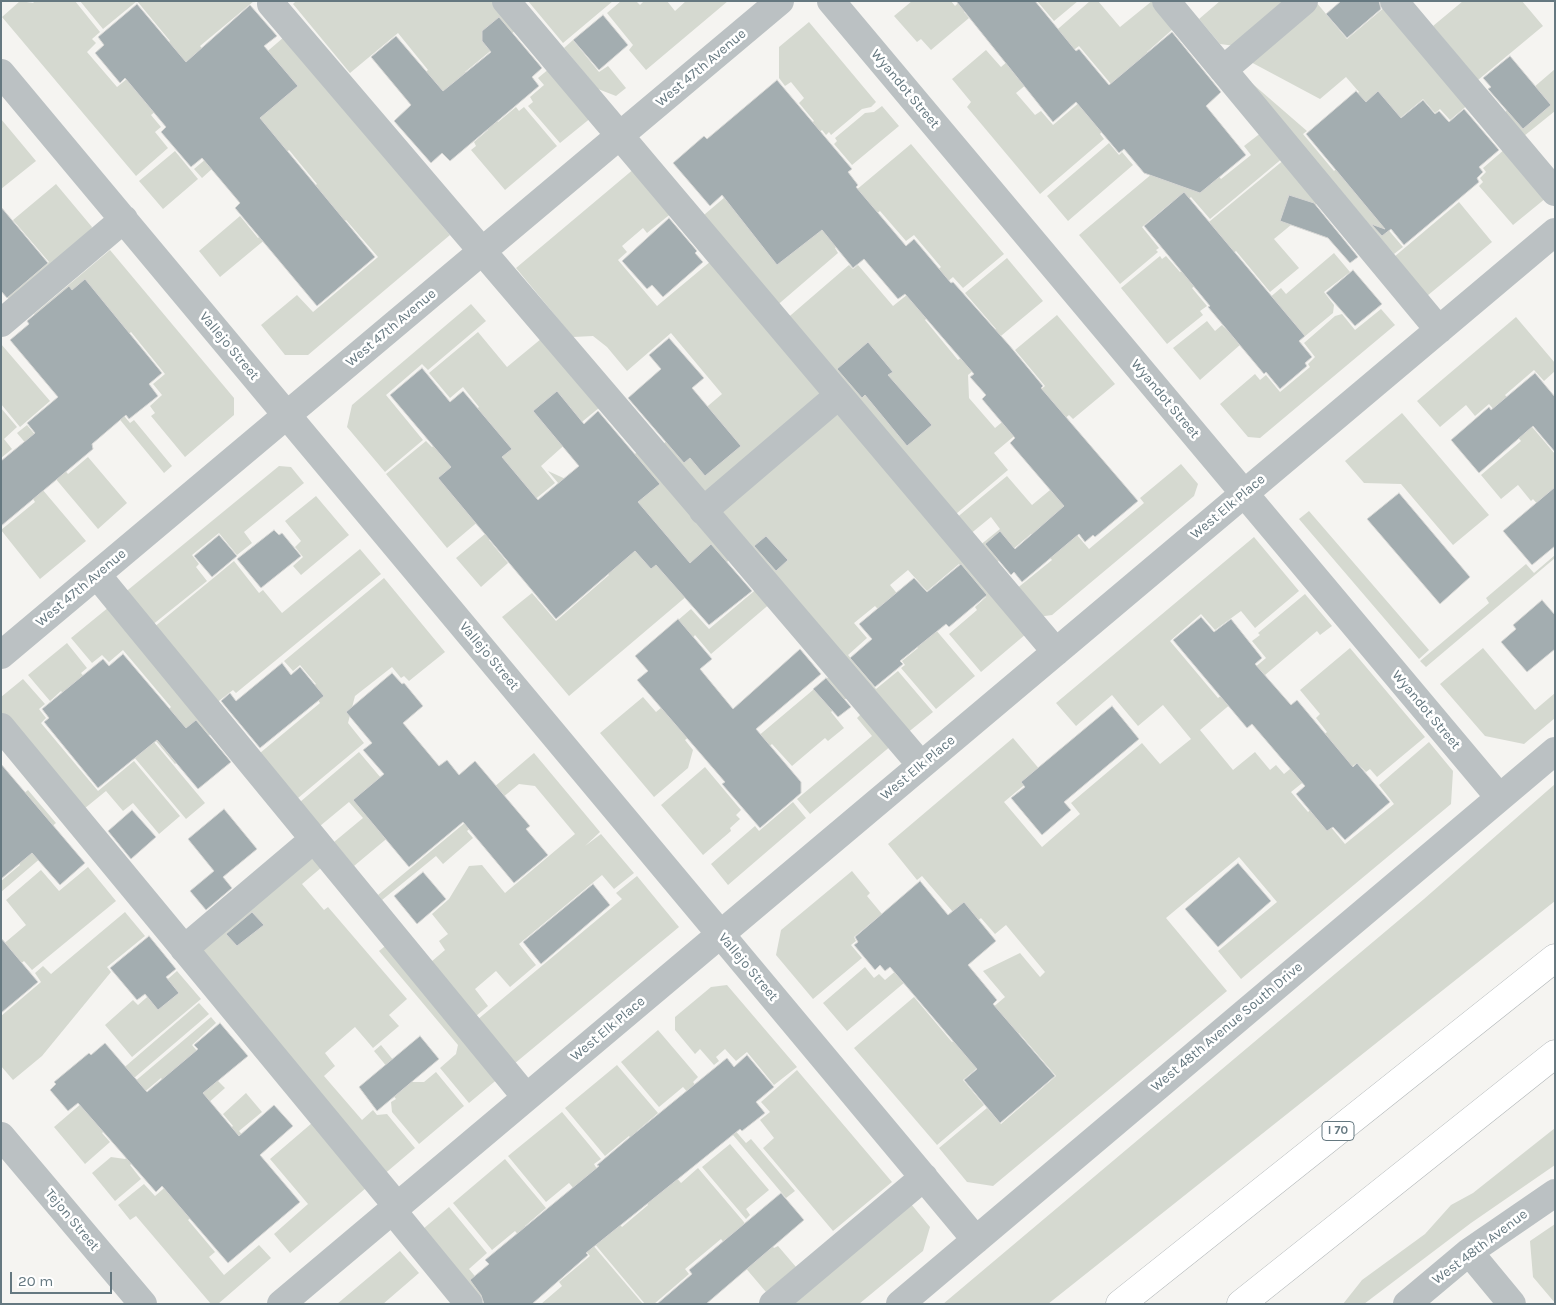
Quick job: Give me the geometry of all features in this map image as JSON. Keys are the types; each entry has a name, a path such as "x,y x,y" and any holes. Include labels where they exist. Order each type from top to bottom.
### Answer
{"highway":[{"name":"I 70","path":"1120,1304 1555,958"},
{"path":"1241,1304 1555,1054"}],"street":[{"path":"274,1 271,4 920,765"},
{"path":"506,1 1056,652"},
{"name":"West 47th Avenue","path":"1,655 780,1"},
{"name":"Wyandot Street","path":"831,1 1500,798"},
{"path":"1166,1 1439,330"},
{"path":"1223,70 1304,1"},
{"path":"1394,1 1555,192"},
{"name":"Vallejo Street","path":"1,73 976,1240"},
{"path":"1,323 124,219"},
{"name":"West Elk Place","path":"281,1304 1555,232"},
{"path":"703,511 839,395"},
{"path":"97,575 526,1097"},
{"path":"1,727 184,949 470,1304"},
{"name":"West 48th Avenue South Drive","path":"900,1304 1555,751"},
{"path":"184,949 314,839"},
{"name":"Tejon Street","path":"1,1136 143,1304"},
{"path":"773,1304 924,1177"},
{"name":"West 48th Avenue","path":"1407,1304 1469,1252 1555,1192"},
{"path":"1469,1252 1512,1304"}],"shaded area":[{"path":"20,1 33,3 35,1 75,1 100,32 92,39 96,43 87,52 117,87 128,78 156,111 151,115 161,127 155,132 168,148 136,176 2,17"},
{"path":"80,1 137,1 103,29"},
{"path":"137,1 254,1 200,46 215,63 135,72 170,41"},
{"path":"296,1 494,1 517,29 465,72 477,86 471,91 498,122 516,107 519,111 524,107 557,146 505,190 471,150 476,146 474,142 488,130 461,98 425,111 406,88 428,70 398,33 350,73 293,4"},
{"path":"528,1 613,1 563,43"},
{"path":"621,1 636,1 640,5 644,1 667,1 675,11 686,1 728,1 646,70 629,50 633,45 607,13"},
{"path":"912,1 951,1 955,6 960,1 977,1 964,12 969,18 931,50 921,39 917,42 894,16"},
{"path":"1037,1 1078,1 1054,21"},
{"path":"1090,1 1098,1 1120,27 1152,1 1174,28 1147,52 1162,70 1126,102 1079,46 1067,55 1051,35"},
{"path":"1220,1 1289,1 1235,46 1220,44 1199,19"},
{"path":"1463,1 1522,1 1543,26 1478,80 1433,26"},
{"path":"1316,2 1347,39 1386,6 1470,103 1450,120 1440,109 1435,113 1423,99 1387,129 1339,109 1359,92 1346,77 1320,99 1247,60"},
{"path":"809,22 876,102 871,107 862,109 831,135 829,132 826,135 822,130 792,155 785,146 814,121 799,103 804,98 791,82 785,86 779,78 779,47"},
{"path":"1043,31 1027,84 1016,93 1035,115 1041,111 1053,125 1095,89 1091,84 1101,76 1124,103 1100,134 1104,139 1040,194 967,107 971,102 952,79 986,50 1001,67"},
{"path":"284,37 450,235 308,355 285,355 261,325 297,295 313,312 378,257 346,220 339,225 264,229 317,184 289,150 272,165 213,168 202,178 194,169 233,136 226,87"},
{"path":"573,40 599,72 608,66 626,88 616,96 598,89 564,48"},
{"path":"550,68 592,117 560,143 528,106 533,102 530,97 544,85 538,78"},
{"path":"1555,69 1555,111 1524,136 1504,113"},
{"path":"1247,79 1307,131 1303,134 1334,171 1365,144 1362,199 1403,247 1394,254"},
{"path":"882,106 899,126 852,165 834,144 837,141 835,138 865,113 874,112"},
{"path":"1,119 36,161 1,189"},
{"path":"1262,132 1284,157 1210,219 1191,197 1177,208 1172,202 1142,227 1159,248 1156,250 1158,252 1120,284 1079,235 1190,142 1221,179 1251,155 1244,146"},
{"path":"1109,143 1119,155 1122,152 1133,165 1068,221 1047,196"},
{"path":"911,144 1004,254 963,288 953,277 920,305 910,293 941,267 914,235 906,241 880,211 835,248 838,253 774,308 698,220 745,180 824,217"},
{"path":"1505,149 1546,198 1513,225 1479,186 1483,182 1480,178 1486,172 1483,168"},
{"path":"175,151 198,179 163,209 139,181"},
{"path":"1285,159 1320,201 1274,239 1299,268 1270,292 1236,251 1192,288 1207,306 1200,311 1203,315 1167,344 1121,288 1160,256 1162,259 1166,256 1180,272 1211,246 1198,231"},
{"path":"635,168 673,212 647,233 643,228 622,246 627,252 618,260 657,306 711,261 1026,634 981,672 949,634 977,610 975,607 986,597 959,564 927,591 908,570 890,585 919,620 924,616 975,676 936,709 901,668 905,665 902,661 918,648 891,616 887,619 875,606 854,623 867,638 848,655 876,689 898,671 933,712 906,734 662,445 722,394 671,333 627,371 607,347 593,336 573,337 516,268"},
{"path":"56,184 92,227 85,244 13,305 7,297 49,262 13,220"},
{"path":"1459,202 1492,242 1427,296 1394,257"},
{"path":"240,216 258,238 263,233 267,238 220,277 199,251"},
{"path":"110,250 234,398 234,415 185,457 151,416 155,413 150,406 162,395 153,384 165,374 131,332 82,372 34,314"},
{"path":"1334,253 1350,272 1324,292 1334,305 1333,313 1304,337 1281,309 1200,380 1173,348 1207,321 1215,331 1222,325 1229,332 1281,288 1286,294"},
{"path":"1007,258 1043,301 984,350 978,344 996,329 965,293"},
{"path":"849,265 853,269 858,265 893,306 908,294 928,317 925,320 958,360 977,345 988,358 968,375 969,398 995,428 1037,393 1049,407 994,453 1008,470 950,519 784,321"},
{"path":"471,304 486,321 428,370 422,364 386,395 423,440 385,472 347,427 352,405"},
{"path":"1381,309 1395,325 1260,438 1248,437 1220,404 1255,374 1260,380 1266,375 1280,392 1310,367 1308,364 1315,357 1304,343 1335,316 1342,314 1355,330"},
{"path":"1057,315 1115,384 1073,419 1069,415 1063,420 1039,391 1045,386 1015,350"},
{"path":"1516,317 1555,363 1555,371 1544,381 1534,370 1505,395 1555,454 1555,518 1552,521 1533,499 1531,501 1518,485 1501,499 1481,475 1521,441 1489,404 1475,416 1466,405 1440,427 1417,401"},
{"path":"478,332 507,367 547,334 605,403 566,435 570,440 541,466 555,483 527,506 514,491 447,548 386,474 426,441 432,447 479,407 463,387 450,398 429,373"},
{"path":"1,344 50,401 20,427 1,404"},
{"path":"87,371 130,423 134,420 172,466 164,473 83,375"},
{"path":"1,408 17,427 4,439 12,449 1,458"},
{"path":"1402,413 1489,515 1453,545 1401,484 1364,483 1345,461"},
{"path":"27,425 68,474 88,457 127,503 98,529 17,433"},
{"path":"642,448 734,556 569,696 502,617 532,593 556,621 609,575 572,531 569,496 548,471 570,481 604,480"},
{"path":"1085,461 1067,507 1059,514 1089,549 1144,503 1140,498 1181,464 1198,484 1194,496 1052,615 1038,617 1015,590 1052,560 1031,534 994,565 979,546 1000,529 991,517 969,535 955,519 1007,476 1032,505"},
{"path":"279,466 291,467 304,483 244,532 252,543 237,555 219,533 192,555 199,564 196,567 207,581 151,626 123,594"},
{"path":"42,489 86,541 40,579 1,530 35,502 32,497"},
{"path":"316,496 349,535 301,575 293,566 303,557 295,547 301,541 285,521"},
{"path":"521,504 525,509 489,540 508,563 481,587 456,558"},
{"path":"1309,511 1429,650 1419,659 1299,519"},
{"path":"1254,537 1299,591 1255,628 1241,611 1215,630 1201,614 1170,641 1218,698 1266,658 1252,641 1260,635 1258,633 1305,594 1332,626 1320,635 1317,631 1200,730 1233,770 1255,752 1270,770 1276,765 1284,774 1301,760 1298,756 1327,732 1316,718 1320,714 1300,690 1350,648 1425,737 1377,777 1370,769 1366,772 1357,763 1350,768 1317,771 1291,792 1308,812 1314,807 1345,844 1394,804 1379,785 1429,742 1453,771 1451,804 1241,979 1218,951 1277,902 1239,857 1166,918 1227,991 993,1186 967,1182 939,1148 987,1108 1001,1124 1056,1076 1019,1033 963,1080 984,1105 937,1145 854,1048 914,997 952,1042 1005,997 983,971 1020,953 1040,977 1045,972 1006,925 995,934 981,918 847,1031 823,1003 865,967 874,978 879,974 885,980 937,936 953,912 922,876 917,880 888,844 1013,738 1041,771 1004,802 1042,847 1080,814 1071,803 1142,743 1160,764 1191,739 1163,705 1138,726 1112,695 1076,726 1056,703"},
{"path":"360,549 381,574 236,693 233,690 215,704 153,628 234,561 259,593 263,590 282,613"},
{"path":"1555,555 1555,558 1426,667 1420,661 1489,603 1486,598 1526,564 1534,573"},
{"path":"384,578 445,652 409,681 404,676 401,678 392,667 355,696 348,723 364,743 298,798 260,753 320,703 309,689 316,684 300,665 293,671 284,661"},
{"path":"759,587 772,602 711,654 695,635 692,639 677,621 691,609 709,629"},
{"path":"109,607 213,732 175,764 146,729 171,707 123,650 109,662 102,655 92,663 71,638"},
{"path":"67,643 87,668 81,673 87,680 69,700 61,691 50,701 28,675"},
{"path":"1483,648 1535,710 1555,693 1555,718 1524,744 1485,736 1440,684"},
{"path":"832,674 850,695 831,712 844,728 828,741 825,738 792,766 772,744 759,755 719,769"},
{"path":"701,675 690,736 685,740 693,750 688,768 654,797 600,733 643,697 656,712"},
{"path":"23,679 45,704 39,709 46,718 41,723 98,791 134,761 180,816 159,834 133,803 123,811 106,791 79,813 1,720 1,697"},
{"path":"864,711 892,745 810,814 797,799 872,736 857,718"},
{"path":"144,730 205,803 186,819 134,757"},
{"path":"359,752 392,791 409,820 354,866 334,842 363,818 349,802 320,826 300,802"},
{"path":"534,753 600,832 585,846 601,834 634,873 614,889 602,875 519,944 536,965 510,987 496,971 475,989 488,1006 476,1016 431,962 445,950 439,941 448,934 432,914 449,899 469,866 482,865 505,893 575,834 535,786 519,784 502,798 493,788"},
{"path":"705,767 741,810 736,815 740,819 730,828 731,831 703,855 661,805"},
{"path":"1555,784 1555,901 1048,1304 943,1304 1424,899"},
{"path":"28,790 56,823 31,844 42,857 1,892 1,881 20,865 1,842 1,813"},
{"path":"496,797 502,803 467,831 473,838 443,864 436,856 382,900 378,895"},
{"path":"793,802 806,818 728,885 711,864 755,826 759,831"},
{"path":"314,846 328,862 302,884 324,910 328,907 407,999 389,1015 399,1026 373,1048 355,1027 325,1053 335,1066 324,1076 362,1120 373,1110 377,1115 387,1114 415,1148 382,1176 192,950"},
{"path":"88,867 116,901 32,970 24,961 19,965 1,946 26,925 6,900 41,870 59,891"},
{"path":"852,871 870,893 867,896 882,914 854,937 856,941 851,945 862,958 813,999 776,955 781,930"},
{"path":"637,876 679,927 514,1064 477,1020 622,899 616,893"},
{"path":"125,912 145,936 107,967 111,972 42,1056 13,1080 1,1066 1,1016 41,982 35,973 43,966 51,974"},
{"path":"389,943 500,1077 469,1103 440,1068 456,1054 458,1045 379,951"},
{"path":"177,971 201,999 132,1057 105,1025 133,1000 138,1005"},
{"path":"727,985 797,1067 774,1085 747,1052 736,1061 725,1049 716,1057 719,1061 714,1065 700,1049 695,1054 675,1030 675,1017 711,987"},
{"path":"199,1003 209,1014 100,1107 91,1096"},
{"path":"211,1017 216,1023 192,1045 218,1076 184,1105 161,1078 110,1121 112,1124 102,1133 110,1142 85,1164 54,1127 89,1097 101,1110"},
{"path":"658,1030 698,1077 693,1082 746,1143 751,1139 795,1191 786,1198 717,1116 712,1120 683,1087 659,1107 621,1062"},
{"path":"381,1045 411,1082 424,1082 436,1072 464,1106 419,1144 392,1112 391,1102 396,1099 392,1094 402,1085 374,1051"},
{"path":"617,1065 658,1113 637,1131 663,1162 656,1168 629,1136 605,1156 565,1108"},
{"path":"797,1070 892,1182 833,1231 763,1148 774,1138 760,1120 770,1112 761,1102"},
{"path":"217,1080 225,1088 171,1136 168,1132 130,1165 141,1179 115,1201 92,1173 111,1157 125,1159"},
{"path":"246,1093 262,1112 239,1131 261,1157 188,1220 215,1252 209,1257 224,1275 259,1245 271,1258 218,1304 211,1304 136,1216 130,1220 118,1205 144,1184 155,1196 194,1162 193,1159 233,1126 223,1114"},
{"path":"562,1112 601,1159 594,1164 597,1169 601,1220 569,1183 546,1202 508,1156"},
{"path":"312,1123 366,1188 290,1253 274,1234 308,1204 270,1159"},
{"path":"1555,1128 1555,1165 1471,1223 1364,1304 1343,1304 1362,1280 1425,1234 1451,1205 1473,1193"},
{"path":"730,1144 769,1190 746,1209 750,1215 746,1219 702,1167"},
{"path":"505,1159 546,1208 525,1226 565,1274 557,1280 515,1231 492,1250 453,1203"},
{"path":"665,1164 681,1183 698,1168 749,1228 754,1225 774,1248 778,1246 796,1267 766,1292 721,1239 685,1269 689,1274 654,1304 645,1304 588,1236 612,1216 622,1227 648,1205 641,1196"},
{"path":"911,1204 930,1227 923,1251 859,1304 791,1304"},
{"path":"449,1207 487,1253 469,1269 498,1304 486,1304 423,1229"},
{"path":"1555,1224 1555,1303 1533,1277 1530,1241"},
{"path":"586,1237 643,1304 541,1304 562,1286 559,1282 590,1256 579,1243"},
{"path":"400,1251 419,1273 383,1304 337,1304"}],"building":[{"path":"956,1 1035,1 1076,51 1079,49 1109,85 1172,32 1221,92 1206,106 1246,155 1200,193 1144,173 1124,149 1119,153 1076,102 1053,122"},
{"path":"1341,1 1379,1 1381,9 1347,38 1326,14"},
{"path":"137,4 186,62 250,5 277,36 264,46 298,86 260,118 375,257 317,306 235,208 240,203 202,158 191,167 161,132 166,127 125,78 120,83 95,53 104,45 98,37"},
{"path":"603,15 628,45 599,70 573,40"},
{"path":"499,17 542,68 532,77 539,86 450,161 442,153 431,163 394,121 411,105 371,57 396,36 443,91 491,52 482,41 482,31"},
{"path":"1510,56 1551,105 1523,129 1488,89 1491,87 1483,78"},
{"path":"777,80 852,169 848,172 858,185 856,187 906,246 914,239 951,283 953,282 1009,345 1043,386 1041,388 1138,501 1095,537 1093,535 1085,542 1079,534 1022,582 1014,572 1011,575 985,544 1000,531 1015,549 1064,506 1010,443 1015,438 982,399 986,395 970,377 974,374 905,294 898,299 864,259 853,268 822,230 777,265 722,195 710,206 673,163 704,136 707,139"},
{"path":"1356,91 1366,102 1378,91 1401,118 1423,100 1435,114 1439,111 1449,122 1464,109 1499,150 1479,167 1483,172 1477,178 1479,182 1404,245 1391,229 1382,236 1371,224 1385,229 1306,134"},
{"path":"1184,192 1305,336 1299,341 1312,357 1305,363 1307,366 1280,389 1266,372 1264,374 1208,307 1210,306 1144,226"},
{"path":"1289,195 1314,203 1358,257 1350,263 1328,238 1280,221"},
{"path":"1,207 48,263 7,298 1,291"},
{"path":"669,218 697,251 695,253 703,262 663,297 652,285 647,289 622,261"},
{"path":"1353,270 1382,304 1355,326 1326,293"},
{"path":"85,279 162,373 149,384 158,396 129,419 126,415 92,444 93,449 1,526 1,461 35,433 27,423 58,397 10,340 29,324 27,321 69,286 72,290"},
{"path":"669,338 704,378 692,388 741,446 705,476 690,458 684,463 628,398 661,369 649,355"},
{"path":"868,342 893,372 888,375 932,425 907,446 865,395 862,398 837,369"},
{"path":"422,368 450,402 463,391 512,449 502,457 538,500 579,466 533,411 557,391 584,424 598,411 660,484 638,502 690,563 711,544 752,591 709,625 656,565 651,569 635,551 556,619 438,478 451,467 390,395"},
{"path":"1535,373 1555,397 1555,452 1533,426 1479,473 1451,440 1489,407 1491,410"},
{"path":"1555,487 1555,546 1532,565 1503,531"},
{"path":"1399,493 1470,577 1440,604 1367,519"},
{"path":"274,530 279,535 282,533 301,556 261,588 237,559"},
{"path":"219,535 237,556 212,577 194,556"},
{"path":"766,536 788,560 776,571 754,546"},
{"path":"961,564 987,595 949,627 946,624 900,661 903,664 875,687 850,658 872,639 859,624 914,578 927,592"},
{"path":"1542,600 1555,615 1555,649 1527,672 1501,642 1516,629 1513,625"},
{"path":"1201,617 1214,632 1231,619 1262,658 1255,664 1291,705 1297,700 1353,767 1357,763 1390,802 1345,840 1333,827 1327,831 1296,794 1305,786 1252,724 1247,728 1173,640"},
{"path":"678,619 712,659 700,669 733,709 800,649 821,674 756,729 801,782 801,793 760,828 722,784 725,782 637,680 648,671 635,656"},
{"path":"123,654 186,728 196,720 231,762 198,789 157,740 98,788 44,722 49,718 42,709 103,659 109,666"},
{"path":"282,663 291,675 300,667 324,696 260,748 221,701 230,693 236,701"},
{"path":"392,673 402,684 404,683 423,706 403,723 439,766 447,760 459,775 475,761 530,826 526,829 548,855 514,883 463,822 409,867 353,800 384,774 363,750 372,743 346,712"},
{"path":"826,678 851,707 838,717 813,689"},
{"path":"1112,706 1139,739 1064,802 1071,810 1042,835 1011,798 1025,787 1021,782"},
{"path":"1,764 85,863 60,885 32,853 1,879"},
{"path":"224,809 257,849 223,877 232,888 206,910 190,891 214,871 188,839"},
{"path":"132,810 156,837 131,859 108,831"},
{"path":"1238,863 1271,901 1218,947 1185,909"},
{"path":"423,872 446,899 417,924 394,896"},
{"path":"920,881 948,915 964,902 996,941 968,965 997,1000 993,1004 1055,1076 1000,1123 964,1080 977,1069 890,967 885,971 880,965 875,970 854,945 858,942 855,937"},
{"path":"593,884 610,905 541,964 523,942"},
{"path":"252,912 264,925 237,946 226,934"},
{"path":"149,936 176,969 166,977 179,993 158,1010 145,994 137,1000 110,968"},
{"path":"1,938 38,982 1,1013"},
{"path":"220,1023 248,1056 203,1093 239,1136 274,1105 293,1126 260,1155 300,1202 228,1263 162,1186 156,1192 78,1103 68,1111 50,1090 56,1084 54,1082 89,1053 91,1055 105,1043 147,1092 198,1049 194,1045"},
{"path":"420,1036 439,1059 377,1111 359,1087"},
{"path":"747,1055 774,1087 756,1102 765,1113 742,1131 740,1129 586,1253 588,1255 532,1304 484,1304 481,1295 470,1280 489,1264 485,1260 727,1058 734,1067"},
{"path":"781,1193 804,1220 706,1304 657,1304 692,1274 689,1270"}]}
